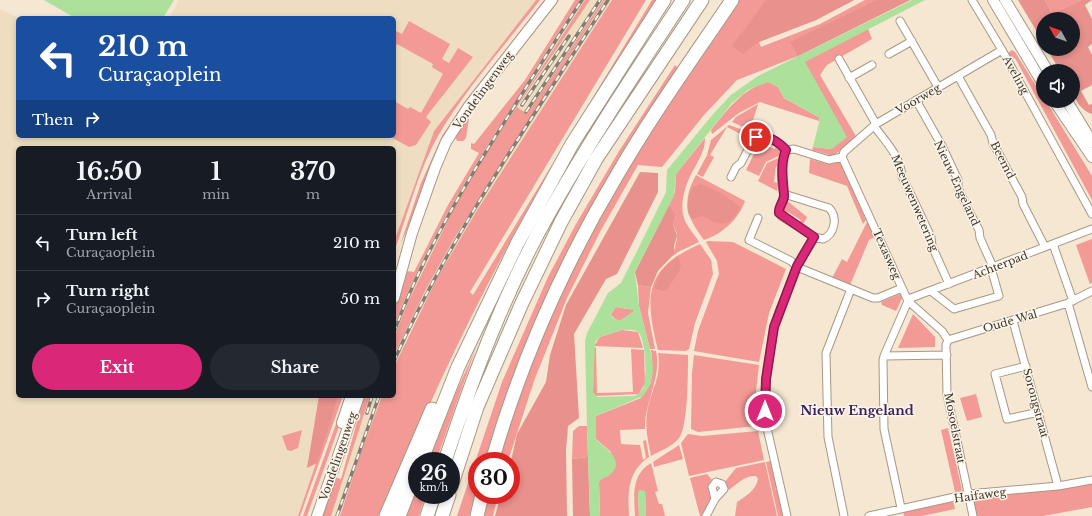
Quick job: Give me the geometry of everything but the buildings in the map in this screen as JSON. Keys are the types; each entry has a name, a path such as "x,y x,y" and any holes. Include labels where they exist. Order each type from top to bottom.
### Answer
{"highway":[{"path":"424,452 441,407 487,306 543,194 664,0"},
{"path":"448,452 477,368 506,297 548,214 573,171 683,0"},
{"path":"460,461 480,400 522,303 561,222 596,159 702,0"},
{"path":"495,452 513,394 533,342 548,306 586,231 640,138 732,0"},
{"path":"425,452 489,317 506,297"},
{"path":"386,516 416,444 453,365 487,306"},
{"path":"399,516 408,493"},
{"path":"427,516 431,504"},
{"path":"477,516 480,504"}],"street":[{"name":"Vondelingenweg","path":"396,291 412,233 435,168 453,129 478,94 552,0"},
{"name":"Aveling","path":"972,0 1002,50 1092,214"},
{"name":"Aveling","path":"993,0 1036,72"},
{"path":"1005,0 1044,64"},
{"path":"900,21 938,87"},
{"path":"890,54 912,41"},
{"name":"Voorweg","path":"842,157 844,152 875,125 1002,50"},
{"name":"Meeuwenwetering","path":"839,59 875,125 895,153 901,168 902,176 931,237 932,246 949,284"},
{"path":"849,78 872,65"},
{"name":"Beemd","path":"958,76 991,135 993,143 1022,197 1023,204 1045,247"},
{"name":"Nieuw Engeland","path":"916,100 942,146 958,180 958,188 979,230 980,238 992,268 999,296 954,309 931,291"},
{"path":"1059,108 1092,157"},
{"path":"1071,108 1092,142"},
{"path":"731,177 756,137 759,136 779,142 786,150"},
{"path":"786,150 794,149 829,160 842,157"},
{"path":"784,194 827,207 832,211 834,219 829,236 823,239 814,237 780,215 778,210 784,194 782,184 784,156 786,150"},
{"name":"Texasweg","path":"842,157 908,301 942,331 948,340"},
{"path":"758,218 749,240 791,261 797,266 875,298 902,288"},
{"name":"Achterpad","path":"908,301 1092,229"},
{"name":"Vondelingenweg","path":"396,271 405,246 412,233"},
{"path":"787,516 767,428 765,394 774,327 797,266 814,237"},
{"path":"1053,244 1092,387"},
{"path":"844,516 828,437 826,353 851,288"},
{"name":"Oude Wal","path":"1070,302 1092,291"},
{"name":"Oude Wal","path":"948,340 1092,296"},
{"path":"901,508 884,429 884,356 908,301"},
{"name":"Sorongstraat","path":"1014,321 1058,486"},
{"name":"Mosoelstraat","path":"948,340 948,394 972,516"},
{"path":"884,356 947,355"},
{"path":"1026,366 995,374 1007,419 1039,412"},
{"name":"Vondelingenweg","path":"309,516 350,398"},
{"name":"Vondelingenweg","path":"316,516 358,398"},
{"name":"Haifaweg","path":"869,516 968,494 1058,486 1092,480"},
{"path":"706,516 715,499"}],"shaded area":[{"path":"44,0 174,0 164,16 72,16"},
{"path":"179,0 536,0 434,131 396,236 396,146 16,146 16,398 338,398 298,516 0,516 0,9 16,17 16,138 396,138 396,16 170,16"},
{"path":"536,0 540,0 473,84 438,136 419,178 396,246 396,236 434,131"},
{"path":"544,0 547,0 466,105 401,243 396,257 421,183 442,136 463,104"},
{"path":"557,0 559,0 470,113 466,138 463,141 457,141 454,134 466,116"},
{"path":"575,0 580,0 448,211 419,268 396,321 396,300 398,294 400,295 407,271 414,272 448,205 479,153 471,149 471,143 474,144 525,80"},
{"path":"577,0 612,0 452,252 413,325 396,363 396,313 414,274 473,164"},
{"path":"585,0 590,0 517,107 527,114 603,0 605,0 455,237 426,289 396,351 396,333 408,302 451,214 485,156"},
{"path":"612,0 646,0 470,292 473,295 571,134 512,238 465,329 408,452 383,516 340,516 360,455 381,398 396,398 396,363 436,280 476,212"},
{"path":"652,0 656,0 633,38 575,127"},
{"path":"739,0 854,0 816,20 759,42 761,47 820,24 865,0 910,0 798,56 737,80 704,115 662,167 638,165 600,232 567,298 534,381 511,452 500,452 515,403 554,308 603,209 657,121"},
{"path":"766,0 854,0 816,20 759,42 743,54 732,46"},
{"path":"877,0 910,0 798,56 790,42"},
{"path":"912,0 925,0 805,62 847,137 832,149 813,147 820,118 784,98 778,87 768,82 748,90 732,103 676,174 674,196 635,272 639,306 652,357 653,371 651,384 643,396 596,416 596,439 612,454 616,463 612,473 599,482 600,516 590,516 585,341 587,333 608,293 621,283 641,243 666,192 667,170 714,113 731,95 758,76","holes":["616,307 634,310 634,311 619,321 613,318 611,314","622,330 634,330 641,336 645,360 644,385 642,390 634,396 597,397 593,392 595,342 600,337"]},
{"path":"1018,0 1045,0 1051,12 1036,12 1036,30"},
{"path":"1045,0 1081,0 1056,12 1051,12"},
{"path":"1081,0 1092,0 1085,5 1092,19 1092,44 1088,47 1092,55 1092,85 1081,91 1089,105 1092,104 1092,114 1085,111 1080,105 1080,64 1056,64 1051,56 1080,56 1080,12 1056,12"},
{"path":"409,21 450,44 442,59 449,63 458,48 473,57 426,117 431,122 416,145 409,147 393,138 396,138 396,102 408,109 410,107 421,113 443,74 432,67 433,64 397,44 396,46 396,31 402,34"},
{"path":"868,29 872,39 827,65 820,75 857,138 833,156 812,150 813,147 831,149 804,62"},
{"path":"1012,50 1015,52 1036,86 1036,97 1015,58 1011,60 1008,53"},
{"path":"675,65 678,68 600,199 494,452 478,452 502,382 548,277 576,224 619,151"},
{"path":"768,82 778,87 784,98 820,118 819,121 760,102 739,113 712,134 711,130 736,101 759,85"},
{"path":"758,104 750,130 732,122 736,117"},
{"path":"1042,108 1050,108 1092,176 1092,200"},
{"path":"729,125 751,133 748,138 727,127 710,155 714,157 703,177 697,174 707,155 711,140"},
{"path":"705,138 703,150 686,186 682,208 688,227 699,242 678,252 665,262 673,255 677,239 677,234 673,224 676,214 669,205 675,192 676,174"},
{"path":"764,140 762,144 775,149 776,144 781,150 781,155 766,162 759,176 746,170 757,148 752,146 755,141"},
{"path":"781,157 781,167 776,166 774,182 778,183 777,191 758,181 767,163"},
{"path":"810,159 827,164 840,160 851,181 850,183 866,220 863,224 847,186 809,173"},
{"path":"640,172 658,173 658,192 617,274 606,279 574,334 579,418 568,426 566,450 567,516 495,516 498,504 520,504 520,452 513,452 517,434 546,382 550,355 566,305"},
{"path":"696,175 745,201 739,214 729,225 717,234 704,240 693,224 687,202 691,185"},
{"path":"701,184 721,193 740,207 733,218 722,224 714,222 703,216 692,219 687,208 690,195 693,187"},
{"path":"785,199 807,217 801,226 799,224 801,220 788,212 785,216 783,215 782,206"},
{"path":"669,205 676,214 673,224 677,236 674,246 674,254 658,271 651,287 638,285 635,272"},
{"path":"867,222 875,237 869,240 850,285 832,278 842,259 847,262"},
{"path":"1092,239 1092,283 1090,284 1076,245"},
{"path":"706,242 733,242 786,269 769,313 759,362 694,351 698,331 719,274 717,261"},
{"path":"700,244 711,260 713,274 695,323 689,349 686,351 658,350 651,314 653,285 659,274 668,263 682,253"},
{"path":"677,256 680,260 680,269 667,290 662,291 654,288 661,271"},
{"path":"638,285 651,287 648,313 655,349 650,349 639,306"},
{"path":"900,294 902,298 896,311 882,305 881,302"},
{"path":"616,307 634,311 620,321 615,319 611,314"},
{"path":"913,314 935,337 935,347 898,348"},
{"path":"622,330 638,332 643,348 594,346 600,337"},
{"path":"594,347 596,348 597,393 633,392 631,349 644,350 645,383 639,394 595,396 593,393"},
{"path":"476,348 439,452 429,452"},
{"path":"651,350 656,351 657,371 647,409 645,429 620,430 621,444 640,445 643,460 646,458 643,441 646,440 649,457 636,469 630,483 629,516 600,516 599,482 602,478 608,476 611,452 596,439 596,416 641,398 652,357"},
{"path":"658,353 688,355 687,399 684,423 679,438 670,446 651,456 646,419 648,405 657,377 659,362"},
{"path":"694,355 759,365 756,391 757,426 698,432 691,429 692,373"},
{"path":"976,394 982,417 967,421 960,398"},
{"path":"319,398 338,398 317,463 307,468"},
{"path":"338,398 342,398 300,516 298,516"},
{"path":"345,398 349,398 307,516 303,516"},
{"path":"360,398 369,398 331,516 319,516 332,476 341,479 357,422 353,420"},
{"path":"366,398 381,398 360,455 340,516 329,516"},
{"path":"579,426 587,426 588,457 572,459 573,431"},
{"path":"948,428 962,490 955,492 941,430"},
{"path":"302,430 298,448 291,451 287,450 282,436"},
{"path":"758,431 764,460 689,476 681,443 688,434 702,436"},
{"path":"679,445 683,459 654,467 653,462"},
{"path":"588,457 590,516 573,516 572,459"},
{"path":"771,461 777,487 775,490 777,490 783,516 778,516 766,462"},
{"path":"765,462 777,516 735,516 737,502 753,490 758,479 756,476 748,477 741,480 729,490 724,483 736,468"},
{"path":"651,463 658,491 655,492 659,504 662,504 665,516 646,516 645,491 638,492 639,516 635,516 635,486 640,474"},
{"path":"707,474 713,481 708,489 712,498 703,516 700,516 690,478"},
{"path":"468,483 468,504 476,504 474,516 457,516"},
{"path":"1092,483 1092,507 1043,516 976,516 972,496"},
{"path":"640,490 645,491 646,516 639,516 638,492"},
{"path":"953,500 955,509 922,516 904,516 903,511"},
{"path":"408,503 422,504 419,516 403,516"},
{"path":"485,504 496,504 493,516 482,516"}],"railway":[{"path":"396,327 418,274 447,218 495,137 582,0"},
{"path":"526,112 600,0"},
{"path":"396,357 416,314 467,222 522,132 608,0"},
{"path":"522,105 569,36"},
{"path":"367,413 371,398"},
{"path":"337,516 378,398"}],"district":[{"name":"Nieuw Engeland","path":"857,410"}],"route":[{"path":"756,137 759,136 779,142 786,150 784,156 782,184 784,197 778,210 781,216 814,237 802,260 797,266 774,327 766,379 765,411"}]}
